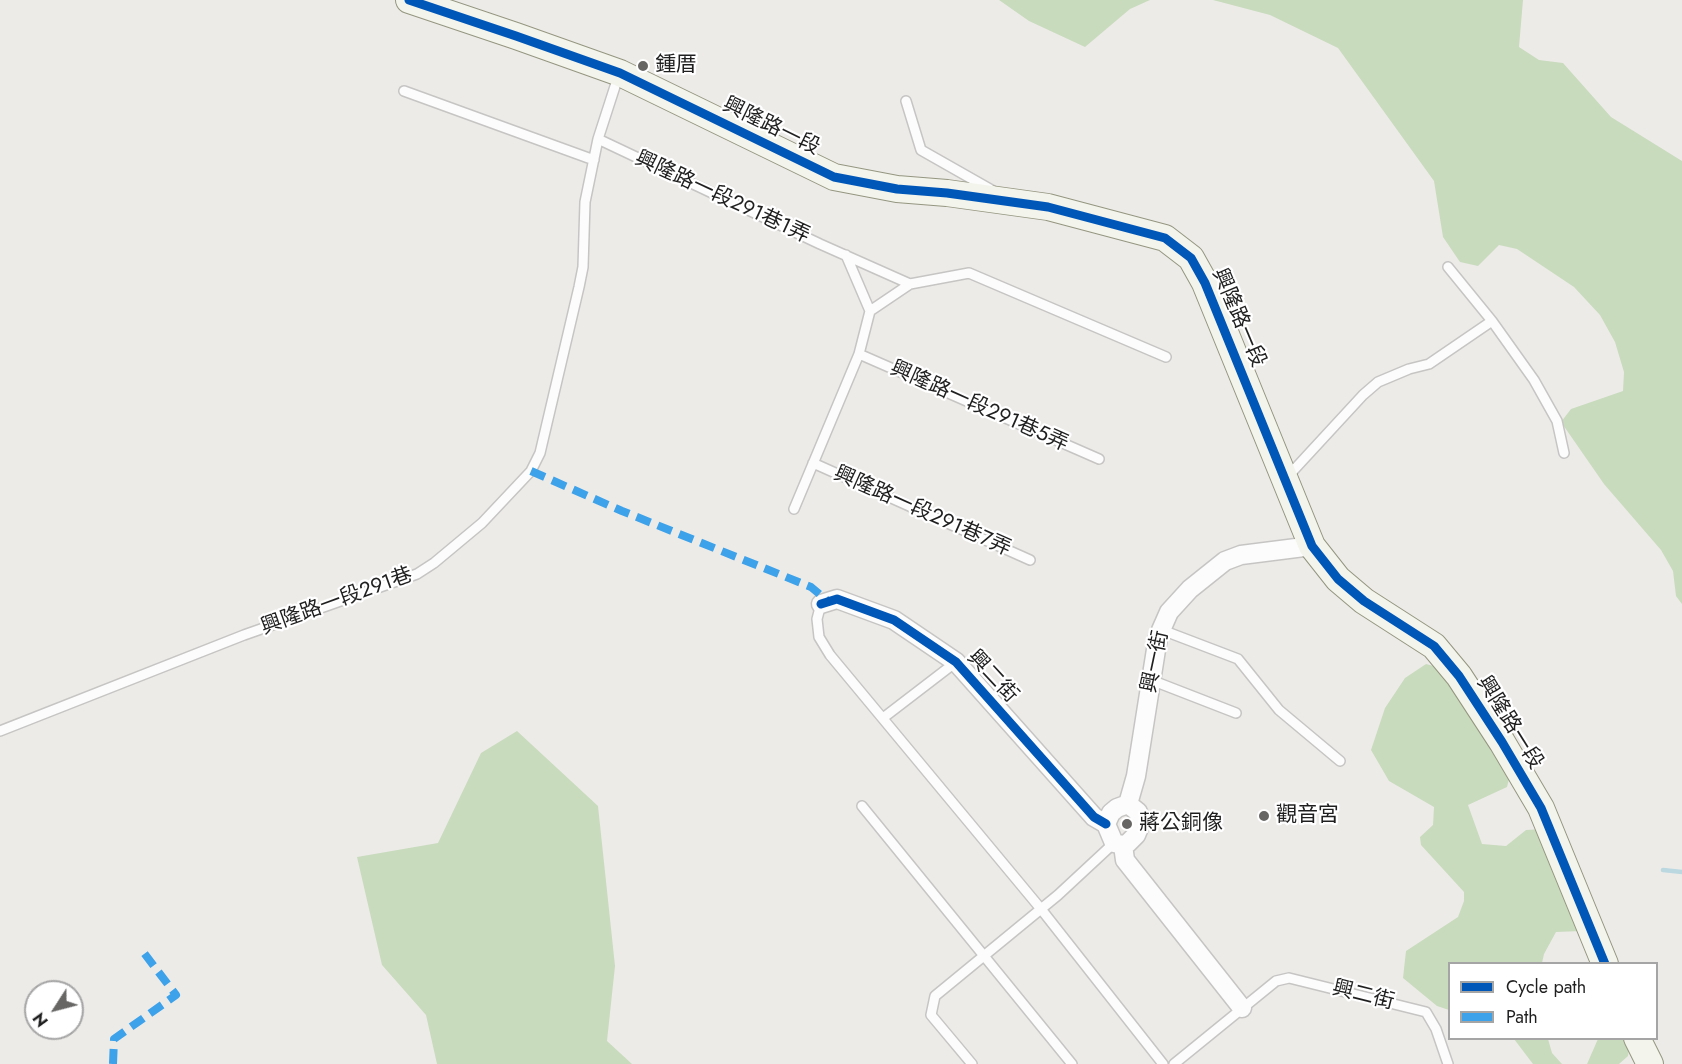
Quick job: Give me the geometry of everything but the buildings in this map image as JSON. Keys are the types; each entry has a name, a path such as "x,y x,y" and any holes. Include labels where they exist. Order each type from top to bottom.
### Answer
{"street":[{"name":"興隆路一段","path":"409,0 620,73 834,177 897,189 947,193 1048,207 1165,238 1191,258 1205,284 1312,546 1338,579 1364,601 1434,646 1459,676 1502,742 1540,808 1605,962"},
{"name":"興一街","path":"1128,804 1136,776 1158,637 1169,612 1190,589 1224,561 1241,555 1312,546"},
{"name":"興二街","path":"821,604 837,599 894,620 956,662 1094,818 1106,824"},
{"path":"1119,844 1136,835 1141,823 1138,812 1128,804 1111,813 1106,824 1119,844 1125,860 1242,1008"},
{"path":"1638,1040 1650,1064"}],"lane":[{"name":"興隆路一段291巷","path":"0,730 244,635 417,574 434,563 482,523 531,471 540,453 583,267 585,202 598,139 620,73"},
{"path":"404,91 594,160"},
{"path":"906,101 921,150 1013,202"},
{"name":"興隆路一段291巷1弄","path":"598,139 910,284"},
{"path":"794,508 859,354 870,311 846,255"},
{"path":"1448,267 1492,321 1534,381 1557,421 1564,453"},
{"path":"870,311 910,284 969,273 1166,357"},
{"path":"1287,481 1291,473 1363,395 1378,382 1409,369 1429,364 1492,321"},
{"name":"興隆路一段291巷5弄","path":"859,354 1099,459"},
{"name":"興隆路一段291巷7弄","path":"813,463 1030,560"},
{"path":"821,604 817,619 819,637 831,655 1041,909 1163,1064"},
{"path":"1162,630 1238,659 1279,710 1340,761"},
{"path":"883,718 956,662"},
{"path":"1151,680 1236,713"},
{"path":"862,806 1072,1064"},
{"path":"972,1064 931,1015 934,996 1119,844"},
{"name":"興二街","path":"1242,1008 1276,981 1288,978 1426,1012 1436,1029 1448,1064"},
{"path":"1174,1064 1242,1008"}],"green space":[{"path":"999,0 1150,0 1130,9 1085,47 1029,21"},
{"path":"1213,0 1523,0 1519,47 1539,60 1563,63 1611,117 1682,161 1682,604 1676,596 1673,571 1661,550 1604,484 1561,422 1571,409 1623,391 1624,372 1615,342 1600,315 1574,287 1517,249 1499,245 1478,266 1460,262 1443,237 1434,181 1338,48 1270,15"},
{"path":"1426,664 1441,668 1511,771 1507,787 1468,805 1482,844 1506,846 1526,830 1542,829 1582,931 1556,932 1542,962 1448,962 1448,1010 1437,1006 1403,978 1406,951 1458,917 1464,901 1464,892 1421,845 1420,837 1433,825 1434,807 1389,781 1371,750 1385,708 1405,678"},
{"path":"517,731 598,806 615,966 607,1041 632,1064 437,1064 426,1015 382,965 357,857 438,843 481,753"},
{"path":"1515,1040 1548,1040 1552,1053 1562,1064 1533,1064"},
{"path":"1598,1040 1630,1040 1628,1056 1619,1064 1587,1064"}],"waterway":[{"path":"1663,870 1682,872"}],"marked path":[{"path":"531,471 622,511 811,587 829,602"},
{"path":"113,1064 114,1039 176,995 144,953"}],"cycle path":[{"path":"409,0 620,73 834,177 897,189 947,193 1048,207 1165,238 1191,258 1205,283 1312,546 1338,579 1364,601 1434,646 1459,676 1541,808 1604,962"},
{"path":"821,604 837,599 894,620 956,662 1094,817 1106,824"}],"place":[{"name":"鍾厝","path":"643,66"},
{"name":"觀音宮","path":"1264,816"},
{"name":"蔣公銅像","path":"1127,824"}]}
